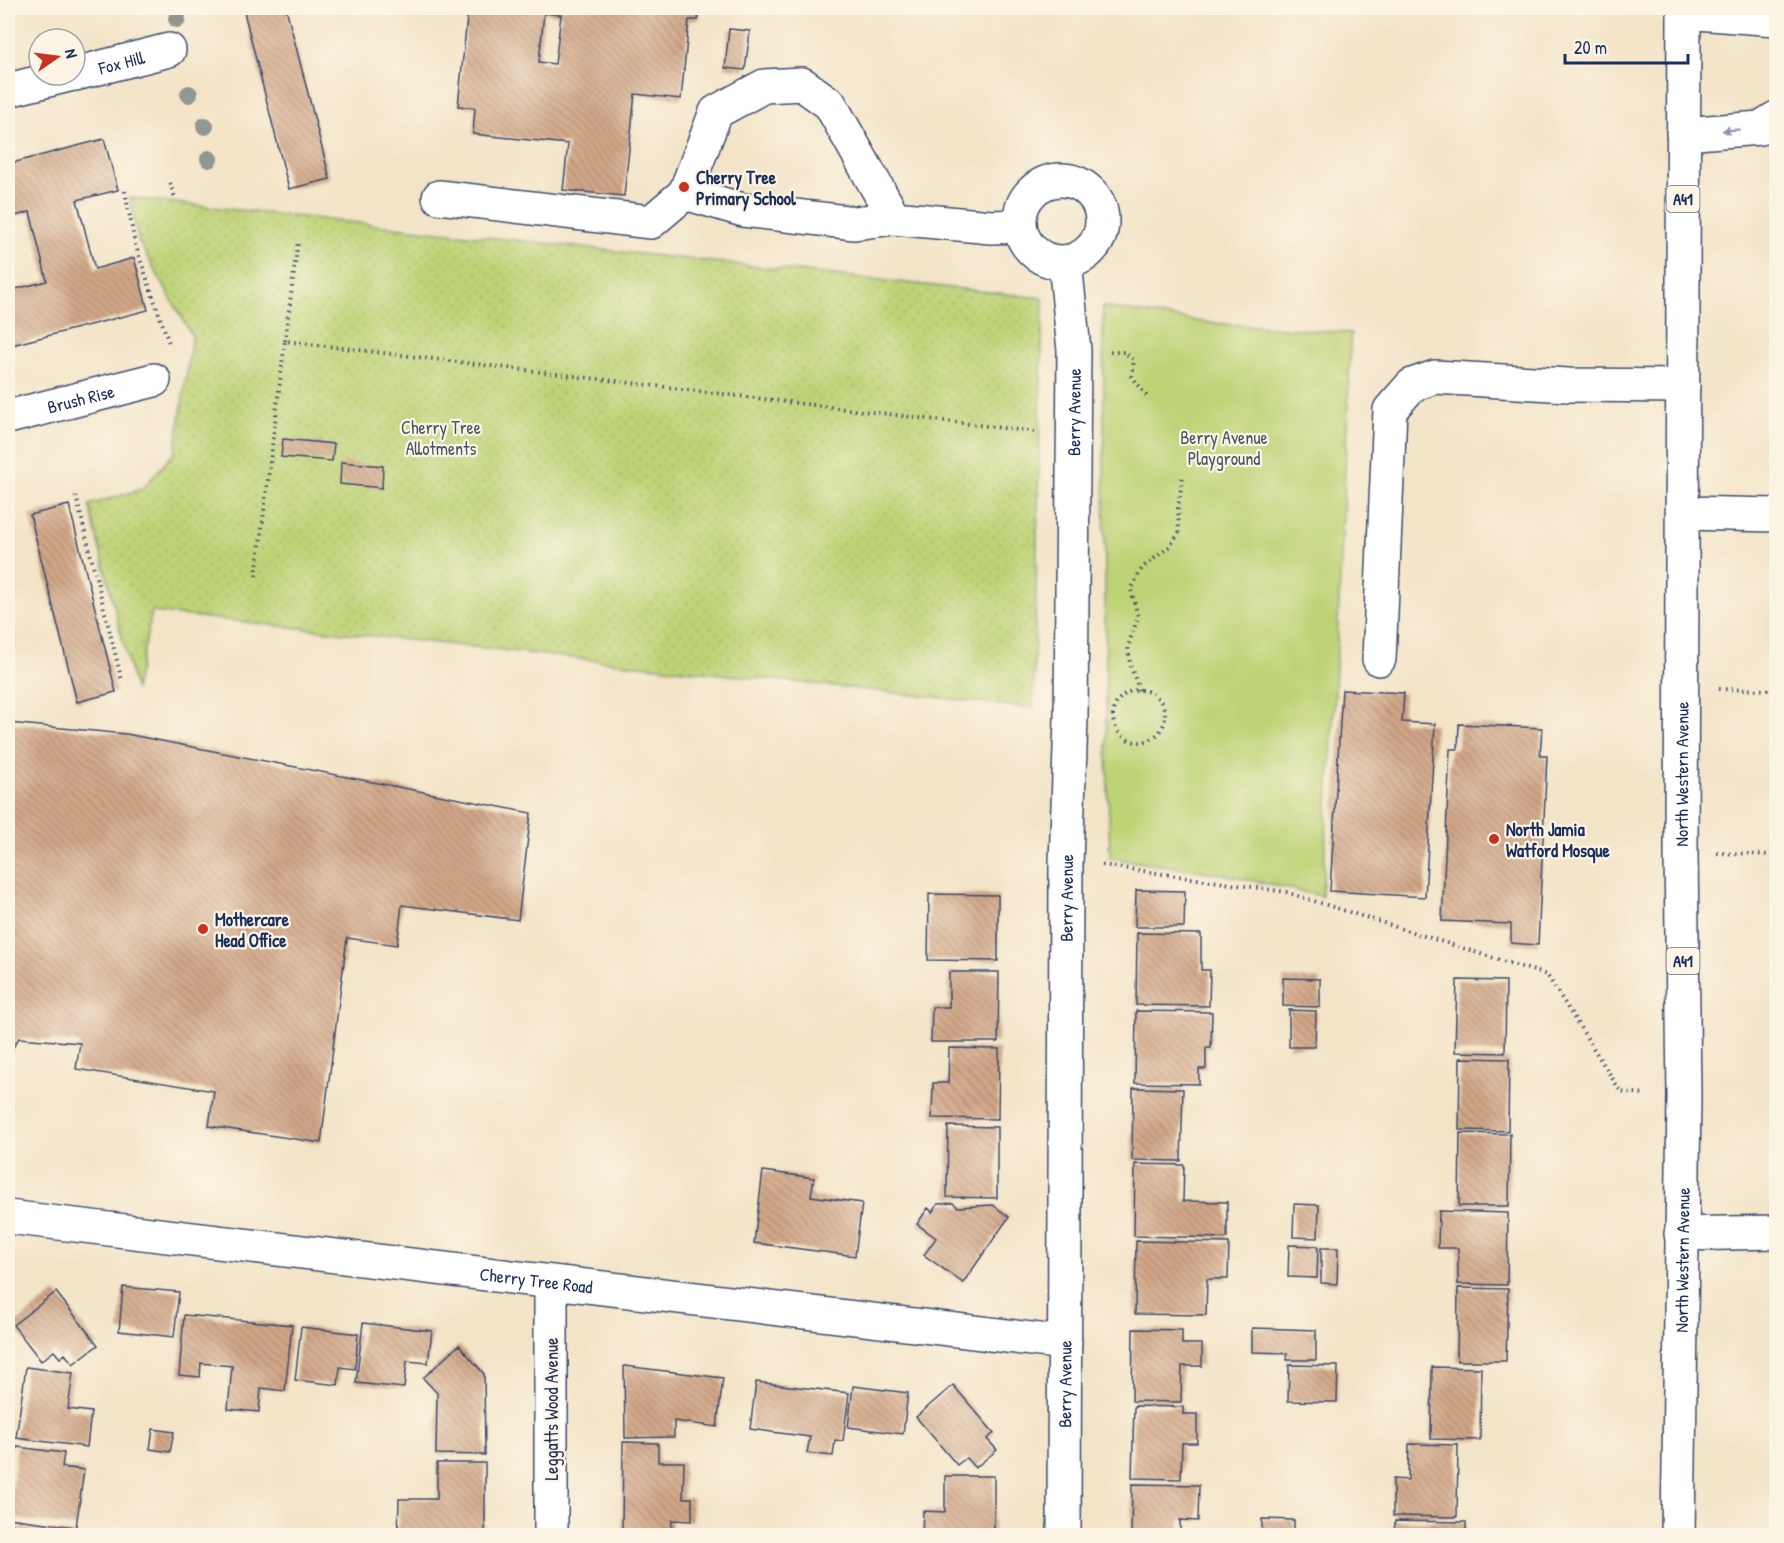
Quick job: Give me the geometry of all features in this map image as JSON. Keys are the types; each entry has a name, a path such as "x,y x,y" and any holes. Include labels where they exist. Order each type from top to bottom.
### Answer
{"main road":[{"path":"1683,9 1776,19"},
{"name":"North Western Avenue","path":"1678,1536 1684,1096 1681,852 1683,9"},
{"name":"Fox Hill","path":"87,71 169,50"},
{"path":"439,197 651,222 685,193 716,112 764,86 802,84 830,104 894,218"},
{"path":"8,90 27,85"},
{"path":"1683,134 1760,128 1776,118"},
{"path":"1069,180 1086,188 1099,203 1102,216 1102,229 1089,252 1065,262 1053,261 1031,249 1020,226 1024,201 1043,183 1069,180"},
{"path":"685,193 754,212 855,223 894,218 991,226 1020,226"},
{"name":"Berry Avenue","path":"1064,1536 1065,863 1071,719 1074,350 1065,262"},
{"path":"1379,659 1390,410 1412,385 1435,377 1568,385 1683,386"},
{"name":"Brush Rise","path":"8,417 154,380"},
{"path":"1683,513 1776,515"},
{"name":"Cherry Tree Road","path":"8,1217 1065,1343"},
{"path":"1681,1234 1776,1232"},
{"name":"Leggatts Wood Avenue","path":"551,1283 551,1536"}],"path":[{"path":"170,183 175,198"},
{"path":"125,191 135,244 171,349"},
{"path":"256,576 298,241"},
{"path":"285,340 1072,436"},
{"path":"1074,350 1124,352 1134,360 1132,376 1148,398"},
{"path":"1139,690 1130,664 1128,645 1138,617 1131,590 1142,568 1170,546 1179,532 1178,508 1183,475"},
{"path":"76,496 123,681"},
{"path":"1682,688 1776,690"},
{"path":"1139,690 1155,695 1160,701 1165,717 1159,734 1143,743 1134,743 1119,734 1113,717 1117,701 1131,691 1139,690"},
{"path":"1681,852 1776,855"},
{"path":"1065,863 1110,865 1286,892 1547,975 1621,1092 1654,1094"}],"green space":[{"name":"Cherry Tree Allotments","path":"130,198 1043,298 1033,708 152,612 135,690 89,505 142,489 175,452 192,336 138,240"},
{"name":"Berry Avenue Playground","path":"1103,307 1210,323 1351,333 1335,690 1322,896 1223,874 1110,858 1106,717"}],"building":[{"path":"243,8 286,8 330,179 289,189"},
{"path":"468,8 699,8 698,20 689,20 681,99 635,94 624,196 563,190 568,144 473,134 475,108 458,106","holes":["544,13 561,15 555,64 539,62"]},
{"path":"729,29 750,31 745,70 725,68"},
{"path":"104,139 118,190 77,200 95,269 134,258 148,310 8,346 8,291 47,281 30,212 8,218 8,164"},
{"path":"283,439 334,444 332,461 281,457"},
{"path":"341,462 383,466 382,488 340,484"},
{"path":"69,505 116,692 77,702 30,515"},
{"path":"1342,690 1404,693 1402,722 1435,724 1425,897 1330,891"},
{"name":"Mothercare Head Office","path":"8,723 126,734 531,813 518,920 402,905 397,945 347,938 321,1143 209,1126 214,1091 76,1069 80,1043 19,1038 8,1055"},
{"name":"North Jamia Watford Mosque","path":"1459,724 1542,728 1540,756 1547,756 1538,945 1511,943 1511,924 1442,921 1450,749 1458,749"},
{"path":"1136,890 1185,891 1184,927 1135,927"},
{"path":"929,894 998,895 998,961 928,960"},
{"path":"1137,933 1201,934 1201,970 1210,970 1209,1006 1136,1005"},
{"path":"949,972 999,972 998,1042 931,1042 932,1007 949,1007"},
{"path":"1283,978 1320,979 1320,1007 1283,1006"},
{"path":"1457,980 1506,981 1505,1053 1455,1052"},
{"path":"1289,1010 1316,1011 1315,1047 1289,1047"},
{"path":"1136,1011 1212,1012 1211,1048 1206,1048 1206,1069 1199,1069 1199,1084 1135,1083"},
{"path":"949,1048 999,1049 998,1119 932,1118 933,1083 948,1083"},
{"path":"1460,1058 1509,1059 1508,1131 1459,1130"},
{"path":"1133,1088 1183,1089 1181,1161 1132,1160"},
{"path":"948,1126 997,1127 997,1198 947,1197"},
{"path":"1460,1133 1510,1134 1509,1206 1459,1206"},
{"path":"1135,1164 1184,1165 1183,1201 1227,1202 1227,1238 1134,1236"},
{"path":"763,1171 814,1178 811,1196 862,1203 855,1256 754,1243"},
{"path":"953,1203 958,1207 993,1205 1009,1217 963,1283 924,1255 936,1238 917,1224 928,1208 932,1212 938,1204"},
{"path":"1294,1204 1319,1205 1318,1238 1293,1237"},
{"path":"1439,1211 1508,1213 1507,1285 1458,1284 1458,1248 1438,1248"},
{"path":"1136,1241 1229,1243 1228,1279 1207,1279 1206,1315 1135,1314"},
{"path":"1289,1245 1318,1246 1317,1278 1288,1277"},
{"path":"1321,1248 1338,1248 1337,1284 1321,1283"},
{"path":"123,1287 179,1292 174,1337 119,1331"},
{"path":"1458,1288 1508,1289 1506,1361 1457,1361"},
{"path":"56,1292 98,1345 73,1364 65,1354 60,1358 54,1351 41,1361 13,1325"},
{"path":"184,1315 292,1325 285,1391 261,1388 259,1412 228,1409 232,1366 201,1363 200,1377 179,1375"},
{"path":"363,1323 432,1331 428,1363 407,1361 404,1388 356,1383"},
{"path":"301,1327 358,1334 355,1369 340,1367 338,1385 295,1380"},
{"path":"1252,1328 1316,1330 1316,1360 1287,1360 1287,1353 1252,1352"},
{"path":"1133,1329 1182,1330 1182,1344 1202,1344 1202,1366 1182,1366 1181,1402 1132,1401"},
{"path":"459,1345 484,1374 485,1455 436,1454 437,1393 423,1378"},
{"path":"1289,1365 1338,1366 1337,1402 1288,1401"},
{"path":"624,1366 723,1378 717,1427 674,1421 674,1437 625,1438"},
{"path":"26,1367 73,1373 68,1409 91,1412 87,1447 16,1438"},
{"path":"1432,1367 1481,1368 1480,1440 1431,1439"},
{"path":"756,1382 849,1393 843,1441 835,1440 833,1456 807,1453 810,1437 750,1429"},
{"path":"953,1385 994,1433 987,1439 997,1450 975,1468 966,1458 957,1465 916,1417"},
{"path":"853,1386 908,1393 903,1434 848,1427"},
{"path":"1134,1406 1183,1407 1183,1414 1197,1414 1197,1443 1182,1443 1181,1479 1132,1478"},
{"path":"153,1429 174,1432 170,1452 150,1449"},
{"path":"623,1442 658,1443 658,1462 684,1462 683,1498 692,1498 692,1521 672,1520 671,1534 622,1533"},
{"path":"1409,1444 1458,1445 1457,1517 1393,1516 1393,1479 1408,1480"},
{"path":"17,1447 64,1453 62,1467 84,1470 76,1527 8,1518"},
{"path":"437,1463 485,1463 485,1534 398,1534 399,1499 437,1499"},
{"path":"945,1476 994,1476 994,1536 922,1536 923,1511 945,1512"},
{"path":"1132,1484 1199,1485 1198,1521 1180,1520 1180,1536 1131,1536"},
{"path":"1262,1519 1294,1520 1294,1533 1262,1533"},
{"path":"1395,1521 1466,1522 1466,1536 1394,1536"},
{"path":"8,1525 74,1534 74,1536 8,1536"}],"place":[{"name":"Cherry Tree Primary School","path":"684,187"},
{"name":"North Jamia Watford Mosque","path":"1494,839"},
{"name":"Mothercare Head Office","path":"203,929"}]}
